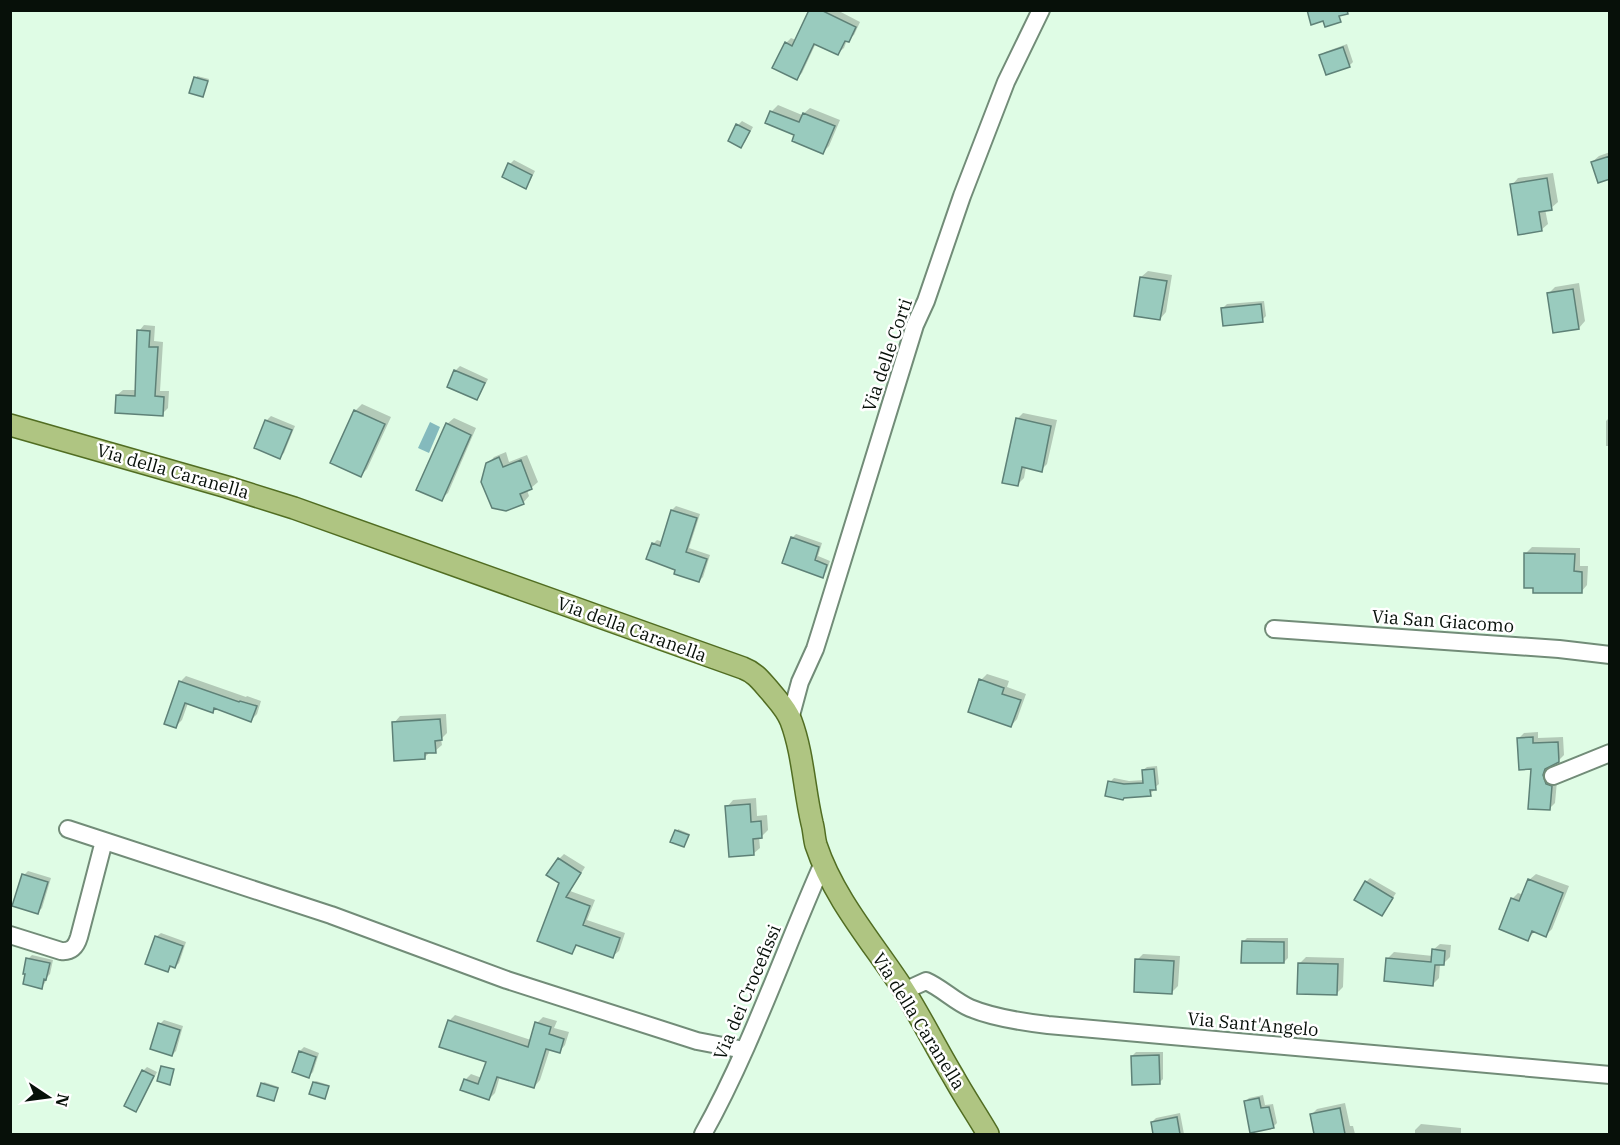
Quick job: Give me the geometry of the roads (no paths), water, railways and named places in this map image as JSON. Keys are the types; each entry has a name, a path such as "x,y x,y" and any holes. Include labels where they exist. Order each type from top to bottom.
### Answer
{"main road":[{"name":"Via della Caranella","path":"10,424 274,501 743,668 754,674 780,702 790,719 799,752 808,810 823,863 842,899 904,990 988,1134"}],"street":[{"name":"Via delle Corti","path":"790,719 800,682 815,649 915,325 926,301 962,196 1006,82 1041,10"},
{"name":"Via San Giacomo","path":"1274,629 1559,649 1610,655"},
{"path":"1553,776 1610,753"},
{"path":"68,829 340,918 507,980 697,1041 744,1050"},
{"path":"10,935 61,951 73,949 79,938 104,841"},
{"name":"Via dei Crocefissi","path":"703,1134 744,1050 823,863"},
{"name":"Via Sant'Angelo","path":"904,990 926,981 973,1009 1014,1020 1048,1025 1610,1075"}],"water":[{"path":"430,422 440,427 429,453 418,448"}]}
